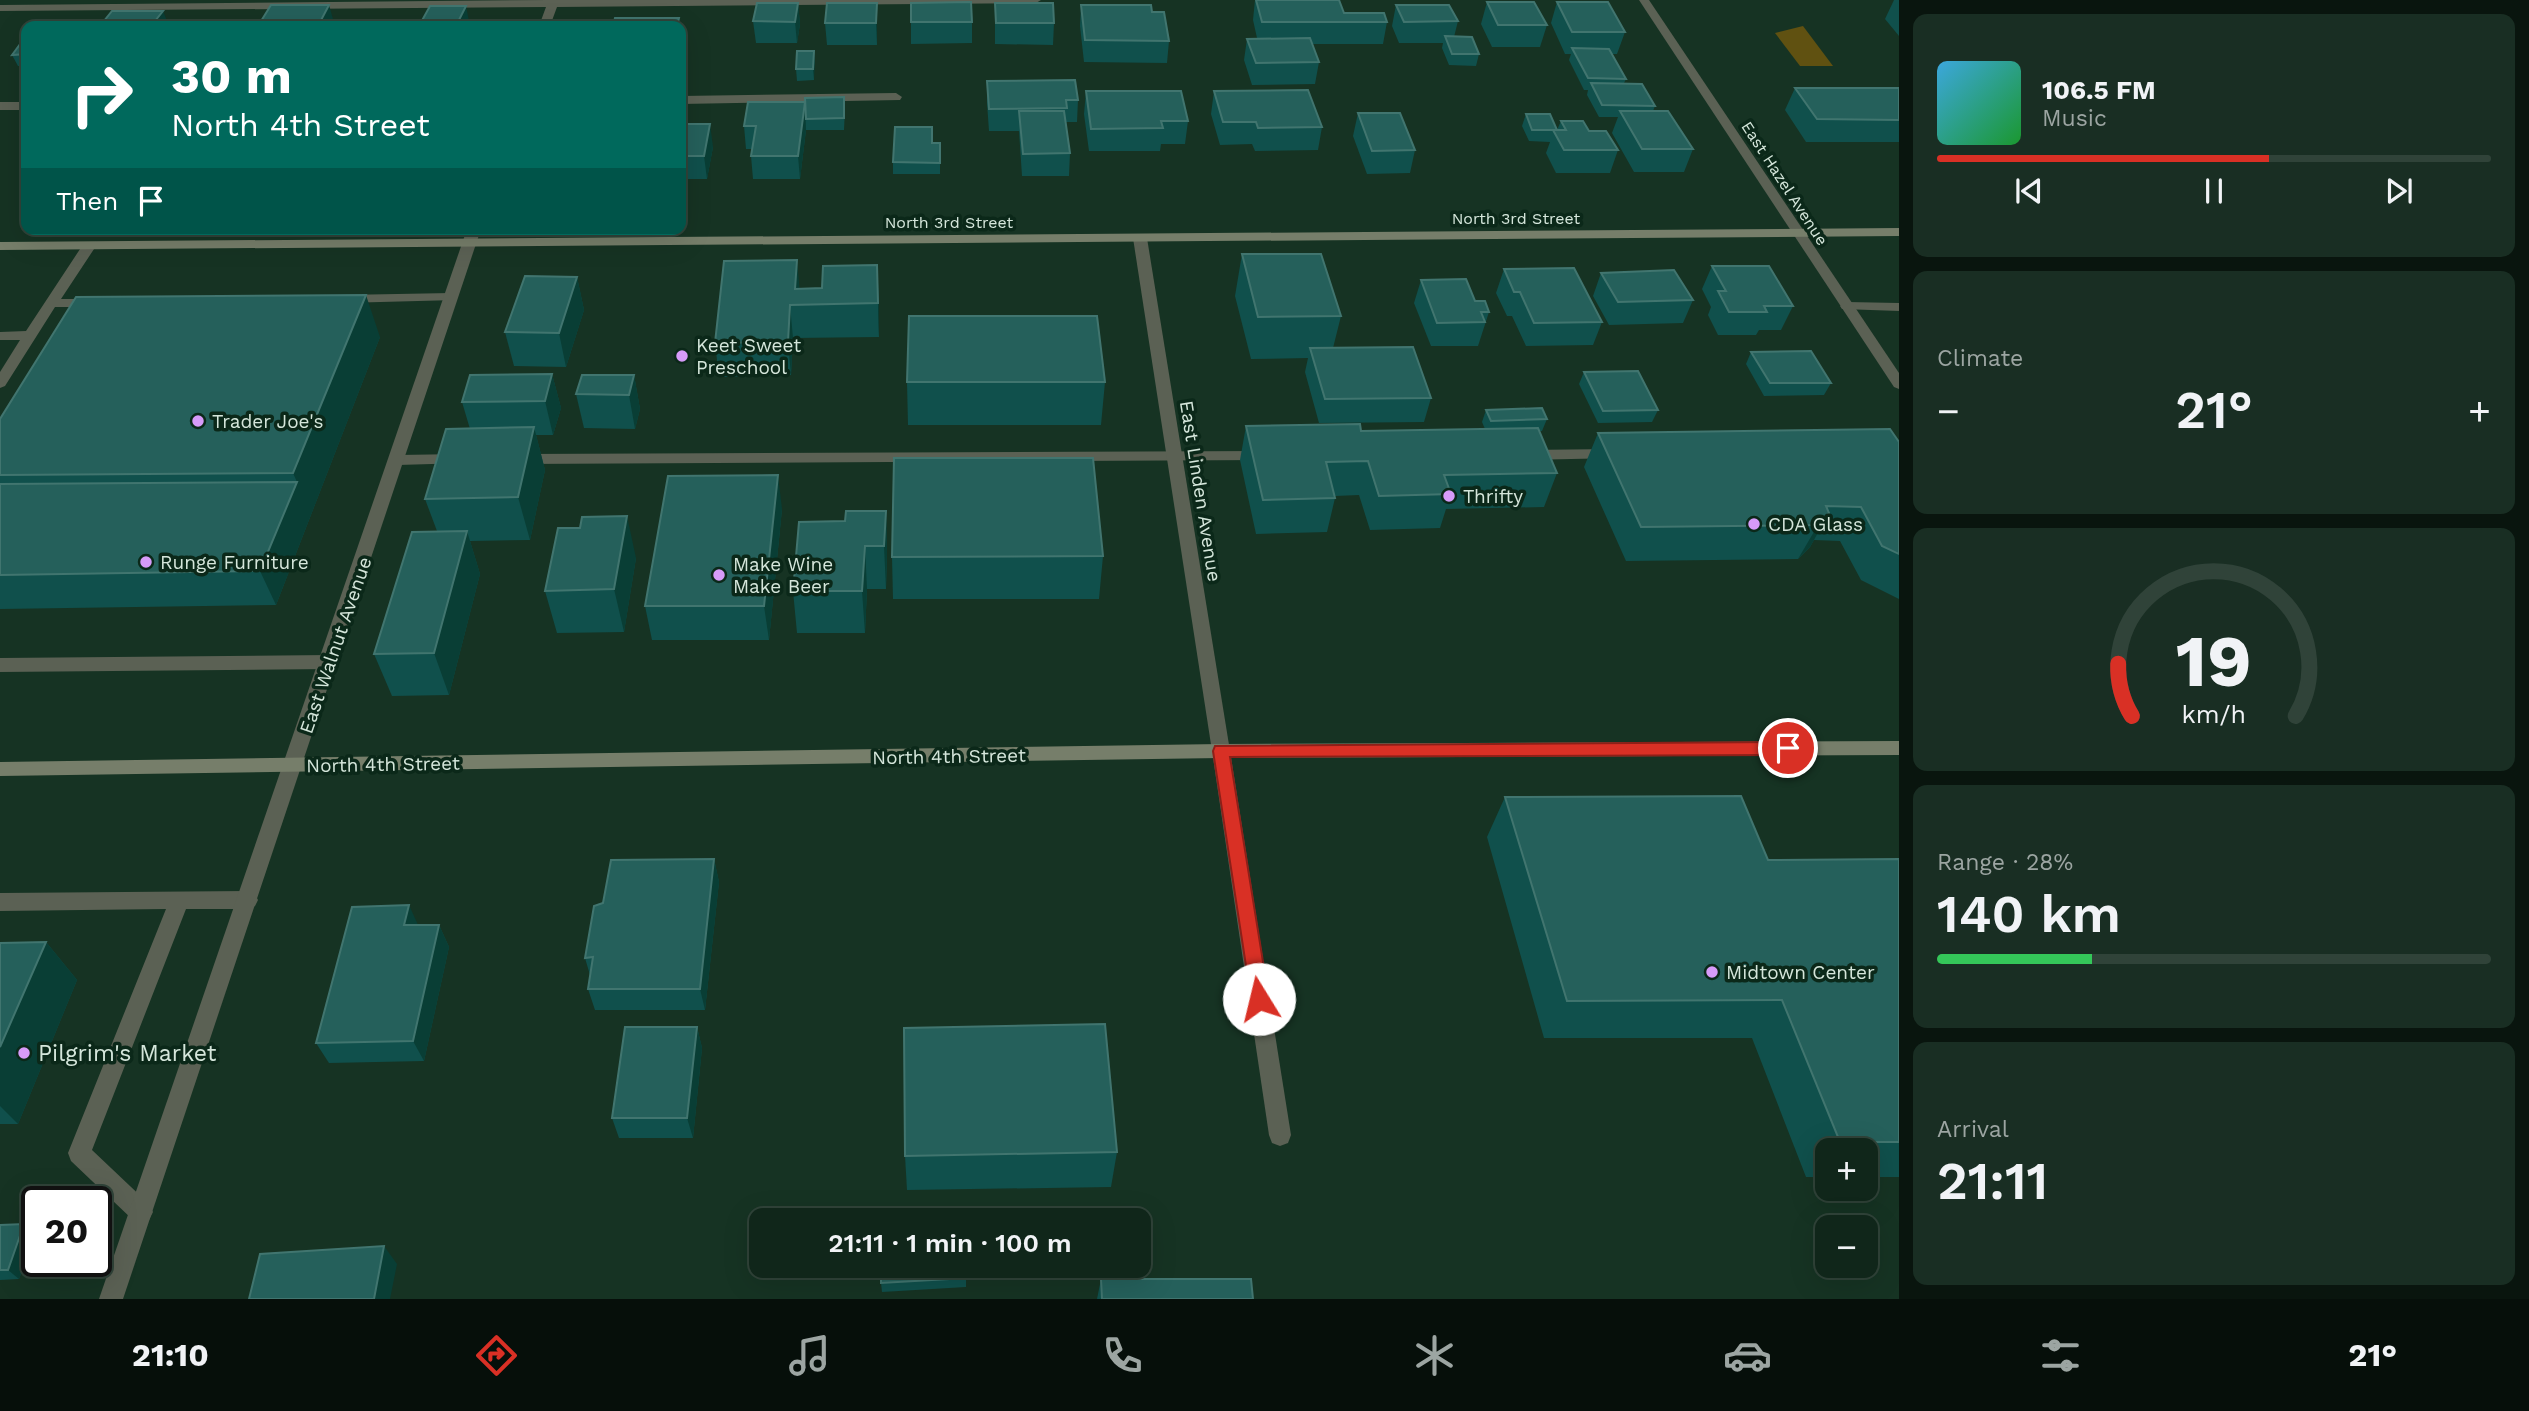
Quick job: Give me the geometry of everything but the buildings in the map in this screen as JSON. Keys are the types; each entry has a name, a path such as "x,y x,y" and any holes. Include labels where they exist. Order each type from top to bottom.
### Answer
{"main road":[{"name":"North 3rd Street","path":"0,246 472,237 1140,238 1899,232"},
{"name":"North 4th Street","path":"0,769 1221,751 1899,748"}],"street":[{"path":"4,7 1036,0"},
{"name":"East Hazel Avenue","path":"1644,0 1899,384"},
{"path":"547,21 553,2"},
{"path":"686,100 897,97"},
{"path":"0,106 21,106"},
{"name":"East Walnut Avenue","path":"111,1299 472,237"},
{"name":"East Linden Avenue","path":"1140,238 1280,1135"},
{"path":"0,383 89,246"},
{"path":"331,301 451,297"},
{"path":"51,303 104,304"},
{"path":"1847,306 1899,307"},
{"path":"0,336 30,335"},
{"path":"1502,455 1627,454"},
{"path":"502,459 1278,456"},
{"path":"398,460 475,459"},
{"path":"0,665 329,662"},
{"path":"0,902 248,900"},
{"path":"141,1212 79,1153 179,901"}],"shaded area":[{"path":"1803,26 1833,66 1800,66 1775,33"}],"place":[{"name":"Keet Sweet Preschool","path":"682,356"},
{"name":"Trader Joe's","path":"198,421"},
{"name":"Thrifty","path":"1449,496"},
{"name":"CDA Glass","path":"1754,524"},
{"name":"Runge Furniture","path":"146,562"},
{"name":"Make Wine Make Beer","path":"719,575"},
{"name":"Midtown Center","path":"1712,972"},
{"name":"Pilgrim's Market","path":"24,1053"}],"route":[{"path":"1259,999 1221,751 1788,748"}]}
